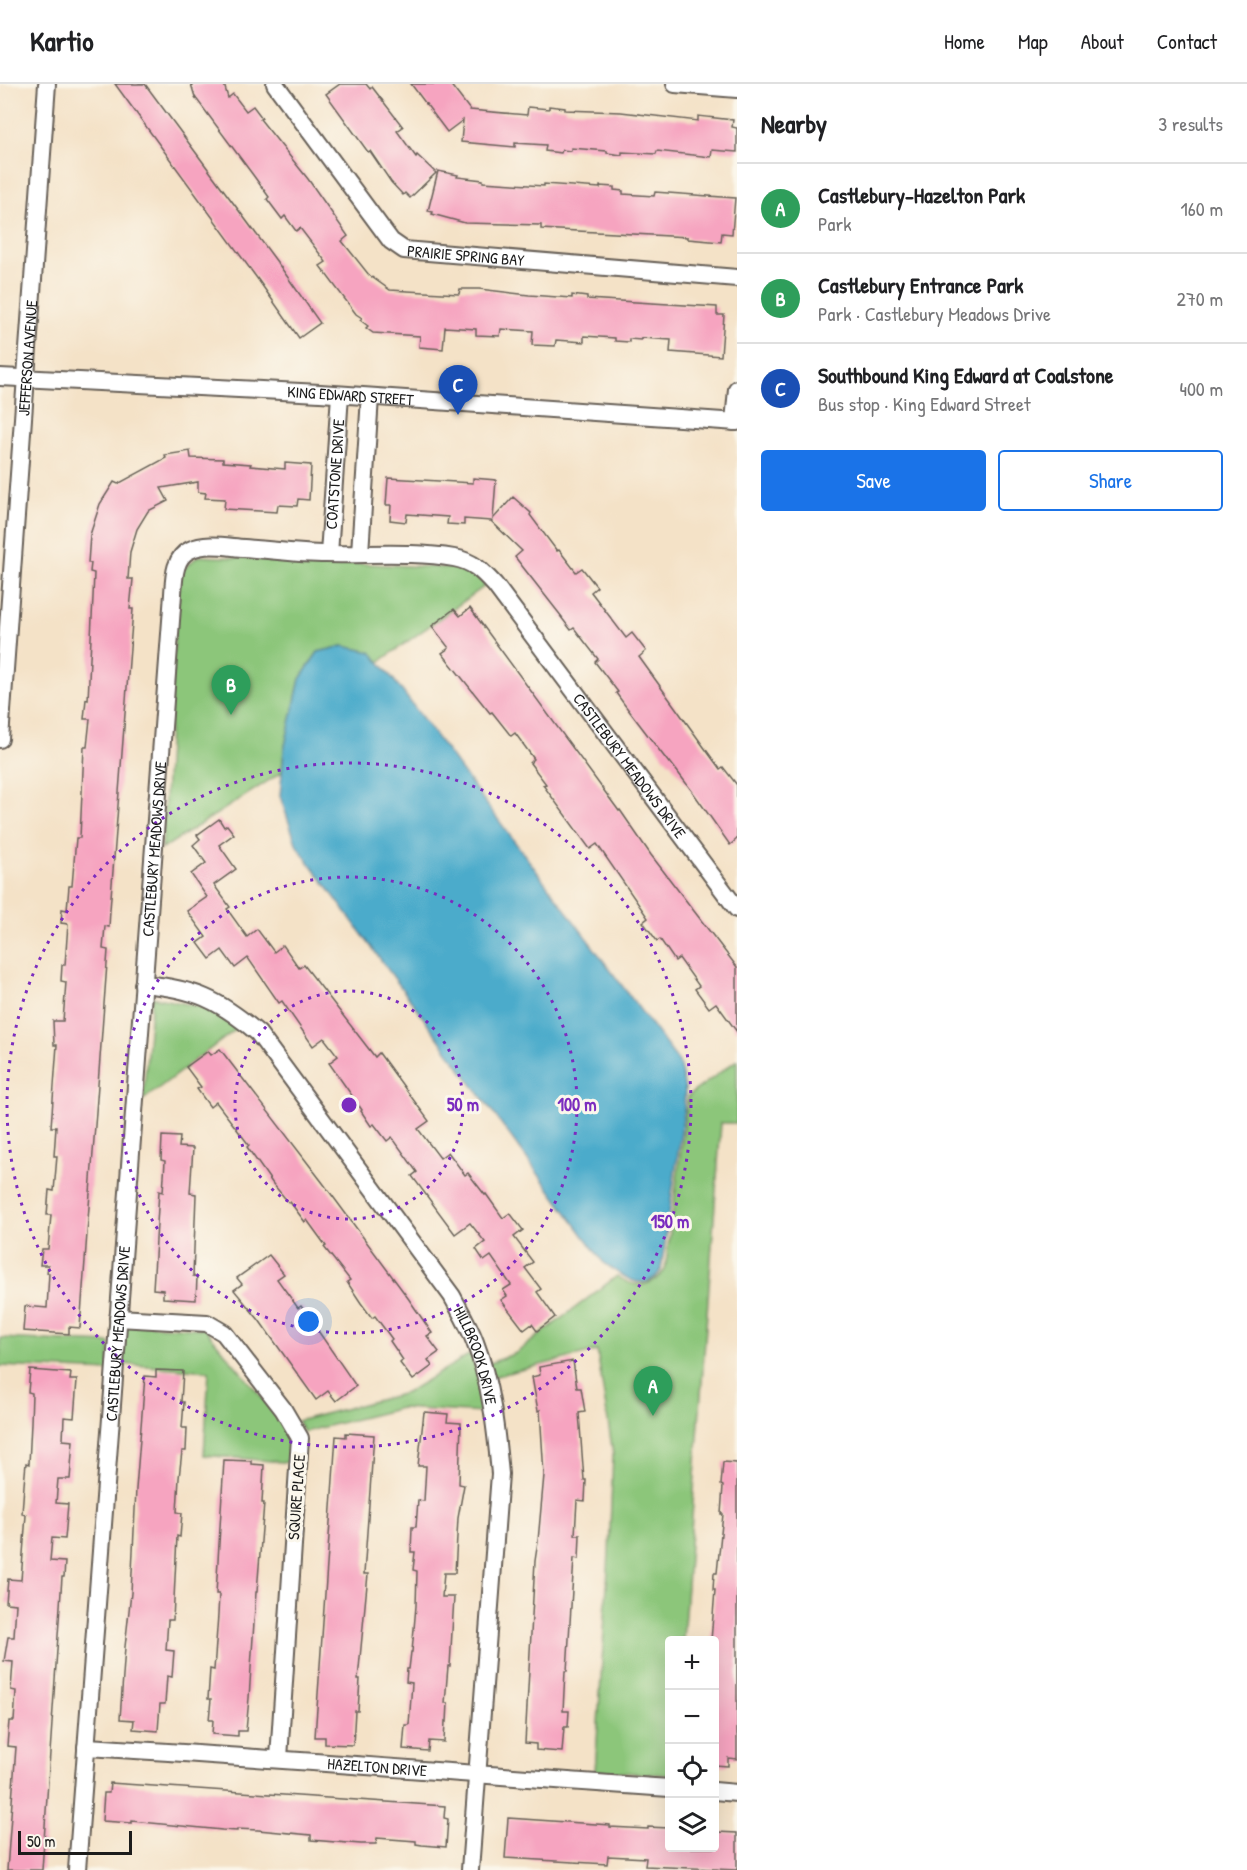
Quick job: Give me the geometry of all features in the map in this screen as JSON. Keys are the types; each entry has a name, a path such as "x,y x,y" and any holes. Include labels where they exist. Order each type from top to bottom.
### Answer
{"street":[{"name":"JEFFERSON AVENUE","path":"0,739 47,84"},
{"name":"PRAIRIE SPRING BAY","path":"275,84 391,241 404,250 737,278"},
{"path":"675,84 737,89"},
{"name":"KING EDWARD STREET","path":"0,377 340,395 736,422"},
{"path":"736,422 737,389"},
{"name":"COATSTONE DRIVE","path":"329,554 340,395"},
{"name":"COATSTONE DRIVE","path":"360,553 370,397"},
{"name":"CASTLEBURY MEADOWS DRIVE","path":"77,1870 173,594 175,572 180,557 190,549 209,545 329,554 360,553 454,558 470,562 495,585 737,909"},
{"name":"HILLBROOK DRIVE","path":"143,984 194,992 234,1012 258,1033 452,1296 475,1340 485,1372 497,1434 500,1473 470,1870"},
{"name":"SQUIRE PLACE","path":"118,1318 207,1323 224,1333 283,1409 300,1438 279,1758"},
{"name":"HAZELTON DRIVE","path":"86,1747 279,1758 665,1788"},
{"path":"719,1791 737,1792"}],"green space":[{"path":"198,556 452,568 471,573 485,586 379,662 370,652 343,646 318,652 300,679 284,750 282,772 162,849 178,574"},
{"path":"152,997 207,1008 239,1027 143,1100"},
{"path":"737,1060 737,1123 721,1123 683,1636 665,1636 665,1775 595,1771 613,1454 597,1351 488,1378 485,1365 516,1353 617,1276 630,1283 642,1285 654,1280 665,1270 688,1096"},
{"path":"124,1323 205,1329 297,1439 292,1463 204,1455 209,1371 123,1364"},
{"path":"0,1338 110,1343 109,1371 0,1366"},
{"path":"470,1354 477,1373 483,1413 401,1408 304,1432 297,1421 406,1393"}],"water":[{"path":"343,646 371,652 394,680 679,1062 685,1089 684,1111 661,1270 655,1278 648,1282 632,1281 603,1262 297,846 280,796 284,750 300,679 318,652"}],"building":[{"path":"115,84 145,84 320,323 299,338"},
{"path":"191,84 224,84 228,98 233,94 246,111 253,106 262,118 260,119 308,179 348,236 342,241 369,275 390,290 459,294 460,289 479,289 529,295 572,298 572,295 587,297 587,299 717,307 717,315 724,315 721,356 670,352 671,340 641,338 641,340 629,339 629,342 615,341 615,338 584,336 584,342 556,340 555,346 532,345 533,331 501,329 500,336 476,335 476,329 445,327 443,349 419,347 420,336 373,333 366,328 368,326 360,320 362,318 356,314 320,266 326,262 300,228 296,231 285,216 282,219 267,199 269,197 195,97"},
{"path":"340,84 366,84 370,89 372,87 403,127 397,131 416,157 417,155 436,173 410,198 405,193 403,195 391,182 326,94"},
{"path":"411,84 450,84 470,110 527,115 528,107 549,109 549,106 565,108 565,110 621,112 698,121 698,116 733,120 732,127 737,128 737,152 712,150 711,157 657,151 656,154 622,152 622,155 607,153 607,151 571,148 571,151 562,150 561,153 545,151 546,145 515,143 515,147 461,142 463,120 447,132"},
{"path":"438,171 458,175 457,177 483,180 483,182 600,188 600,186 614,187 614,190 623,191 623,194 654,196 655,192 735,198 732,234 722,233 721,242 688,239 688,237 541,229 541,225 465,223 428,211"},
{"path":"190,451 191,458 223,459 223,462 251,464 250,466 285,469 285,463 311,465 309,500 298,499 297,506 278,505 277,512 224,509 225,499 205,498 206,493 198,492 198,482 161,488 168,501 148,511 137,529 130,552 128,579 133,579 130,609 133,609 109,927 105,926 103,949 108,950 80,1328 69,1327 69,1334 23,1331 25,1306 47,1308 48,1265 40,1265 42,1249 48,1249 51,1215 47,1215 49,1190 54,1191 57,1156 54,1156 56,1127 51,1127 57,1045 54,1045 53,1021 63,1021 66,982 61,981 62,965 65,965 68,924 61,923 62,909 67,910 69,886 72,886 76,838 80,838 84,747 87,747 90,719 84,719 86,699 88,700 94,573 90,572 91,563 88,563 90,535 100,504 114,482 118,484 166,458 165,455"},
{"path":"388,478 473,483 473,478 496,480 493,519 513,497 531,513 530,515 557,551 559,550 576,572 582,568 597,587 591,592 626,638 632,633 646,651 639,657 720,769 723,767 737,785 737,839 730,845 692,791 624,704 616,693 618,692 595,662 598,659 574,628 571,630 515,557 522,551 491,521 464,519 464,525 447,524 448,517 407,514 406,522 390,520 391,505 386,505"},
{"path":"470,608 651,855 737,967 737,1032 716,1003 709,1008 695,989 699,986 679,958 675,961 660,939 657,941 643,922 648,918 597,844 590,849 543,785 546,784 530,763 534,759 515,733 511,736 492,712 490,713 442,653 449,648 432,626 454,609 460,616"},
{"path":"219,819 224,827 227,825 234,834 219,845 236,869 214,885 230,907 227,909 247,937 257,929 274,952 283,945 299,968 304,965 375,1057 379,1053 429,1121 418,1129 440,1158 448,1152 465,1175 468,1173 486,1194 503,1218 510,1213 523,1230 514,1237 533,1262 525,1268 541,1289 537,1292 555,1317 537,1331 532,1324 524,1330 501,1300 507,1296 503,1290 511,1285 491,1256 484,1261 476,1249 485,1242 470,1223 455,1234 412,1176 417,1172 392,1137 387,1141 374,1124 371,1126 329,1063 338,1056 324,1038 313,1046 282,1001 279,1003 248,958 235,968 222,950 210,959 198,943 206,937 187,911 207,897 191,874 206,863 193,845 200,839 197,835"},
{"path":"220,1049 323,1183 432,1333 427,1336 439,1352 428,1360 432,1366 413,1380 400,1363 403,1360 390,1341 392,1339 375,1316 372,1318 361,1303 347,1282 350,1280 324,1247 326,1246 307,1220 305,1222 273,1184 247,1147 249,1145 216,1102 210,1107 197,1089 201,1087 186,1067 208,1051 211,1055"},
{"path":"162,1136 180,1137 179,1147 193,1148 190,1193 196,1194 193,1276 197,1277 196,1300 163,1298 163,1290 153,1289 159,1191 163,1192 165,1161 161,1160"},
{"path":"269,1255 284,1274 277,1279 298,1308 301,1306 356,1386 336,1401 328,1391 316,1400 259,1320 234,1290 242,1284 237,1278"},
{"path":"573,1361 577,1388 581,1388 585,1412 579,1413 584,1480 586,1480 585,1501 577,1500 575,1535 580,1535 579,1559 574,1558 563,1711 569,1711 568,1727 564,1727 562,1752 536,1750 536,1744 525,1743 535,1561 544,1475 540,1410 538,1411 532,1377 540,1375 539,1367"},
{"path":"30,1370 71,1373 70,1380 77,1380 74,1418 64,1417 63,1440 73,1441 70,1479 58,1479 56,1503 68,1504 65,1539 52,1538 50,1561 65,1562 64,1577 62,1577 42,1870 7,1870 16,1747 7,1746 9,1721 14,1721 16,1691 11,1690 13,1662 4,1661 8,1637 14,1637 16,1604 6,1603 8,1579 21,1580 26,1515 22,1514 26,1463 29,1464 31,1423 32,1393 28,1392"},
{"path":"156,1370 183,1371 182,1428 187,1428 186,1451 182,1451 179,1478 177,1512 182,1513 180,1537 177,1536 173,1620 168,1620 166,1650 174,1651 172,1677 167,1676 165,1704 160,1704 158,1731 133,1729 134,1720 120,1719 131,1593 145,1376 156,1377"},
{"path":"424,1412 448,1414 447,1422 461,1423 459,1484 464,1485 458,1518 455,1573 444,1573 442,1597 454,1597 450,1666 448,1666 445,1703 448,1703 447,1722 445,1721 444,1742 429,1741 428,1751 403,1749 405,1725 409,1725 412,1683 406,1682 412,1652 416,1606 417,1571 413,1570 415,1552 411,1552 412,1527 416,1527 418,1500 424,1501 426,1466 418,1466"},
{"path":"346,1433 374,1435 364,1574 368,1574 358,1679 360,1679 358,1711 355,1711 353,1745 325,1744 325,1737 315,1737 336,1436 346,1437"},
{"path":"224,1460 251,1461 251,1464 264,1465 262,1503 264,1503 246,1731 238,1731 238,1736 212,1734 213,1720 209,1720 210,1669 214,1670 218,1615 219,1594 216,1594"},
{"path":"723,1462 737,1463 737,1759 728,1758 728,1766 719,1765 719,1636 711,1636 714,1573 717,1573 723,1514 721,1514 723,1486 721,1485"},
{"path":"110,1783 445,1806 444,1818 448,1819 446,1847 416,1844 416,1841 377,1838 376,1844 361,1844 311,1840 311,1835 258,1830 237,1829 237,1831 132,1821 132,1823 102,1821 104,1793 109,1793"},
{"path":"508,1818 610,1825 610,1827 665,1828 665,1852 719,1852 719,1832 737,1833 737,1870 645,1866 646,1858 608,1856 607,1864 505,1858"}],"place":[{"name":"Southbound King Edward at Coalstone","path":"458,415"},
{"name":"Castlebury Entrance Park","path":"231,715"},
{"name":"Castlebury-Hazelton Park","path":"653,1416"}]}
